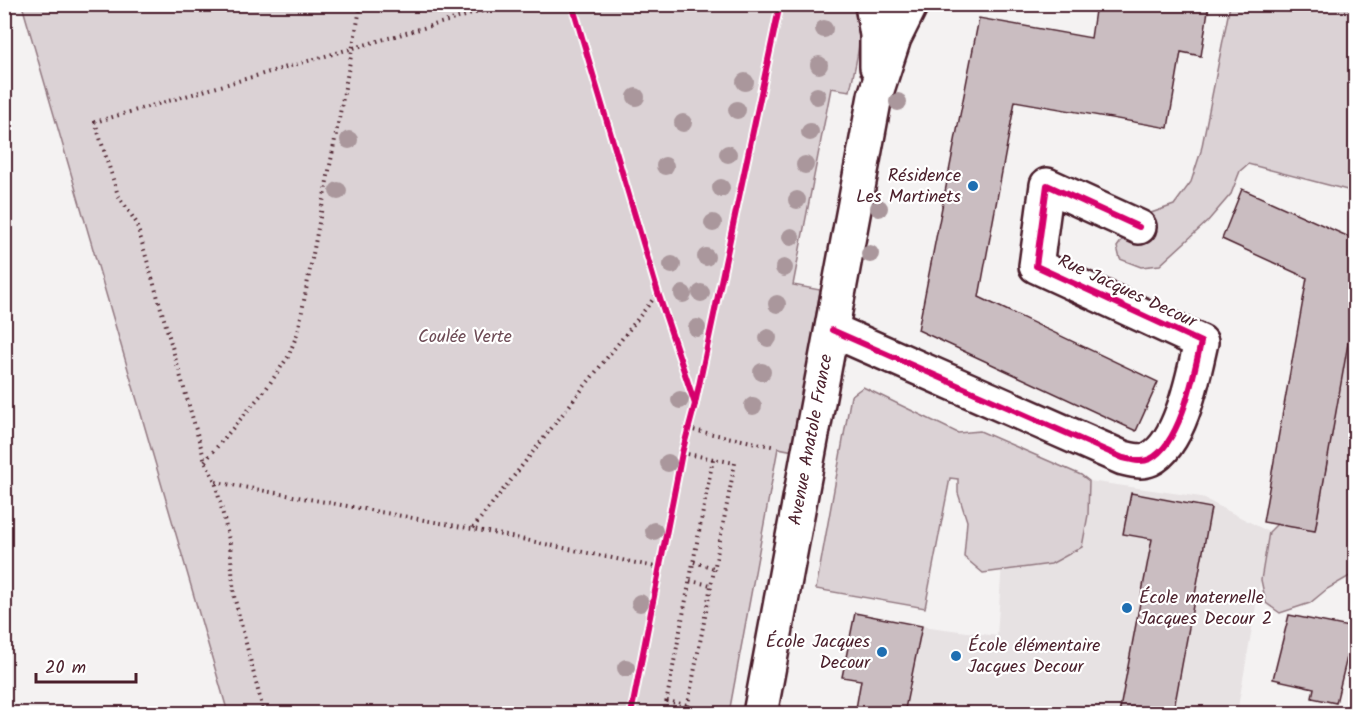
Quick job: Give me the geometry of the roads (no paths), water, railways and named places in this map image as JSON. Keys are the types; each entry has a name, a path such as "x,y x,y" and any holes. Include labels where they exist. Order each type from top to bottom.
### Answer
{"street":[{"name":"Avenue Anatole France","path":"760,714 875,96 878,50 872,4"},
{"name":"Avenue Anatole France","path":"875,96 894,38 911,4"},
{"name":"Rue Jacques Decour","path":"832,330 1124,458 1142,461 1150,459 1166,445 1181,414 1201,342 1036,266 1047,185 1139,227"}],"place":[{"name":"Résidence Les Martinets","path":"973,186"},
{"name":"École maternelle Jacques Decour 2","path":"1127,608"},
{"name":"École Jacques Decour","path":"882,652"},
{"name":"École élémentaire Jacques Decour","path":"956,656"}],"park label":[{"name":"Coulée Verte","path":"465,337"}]}
